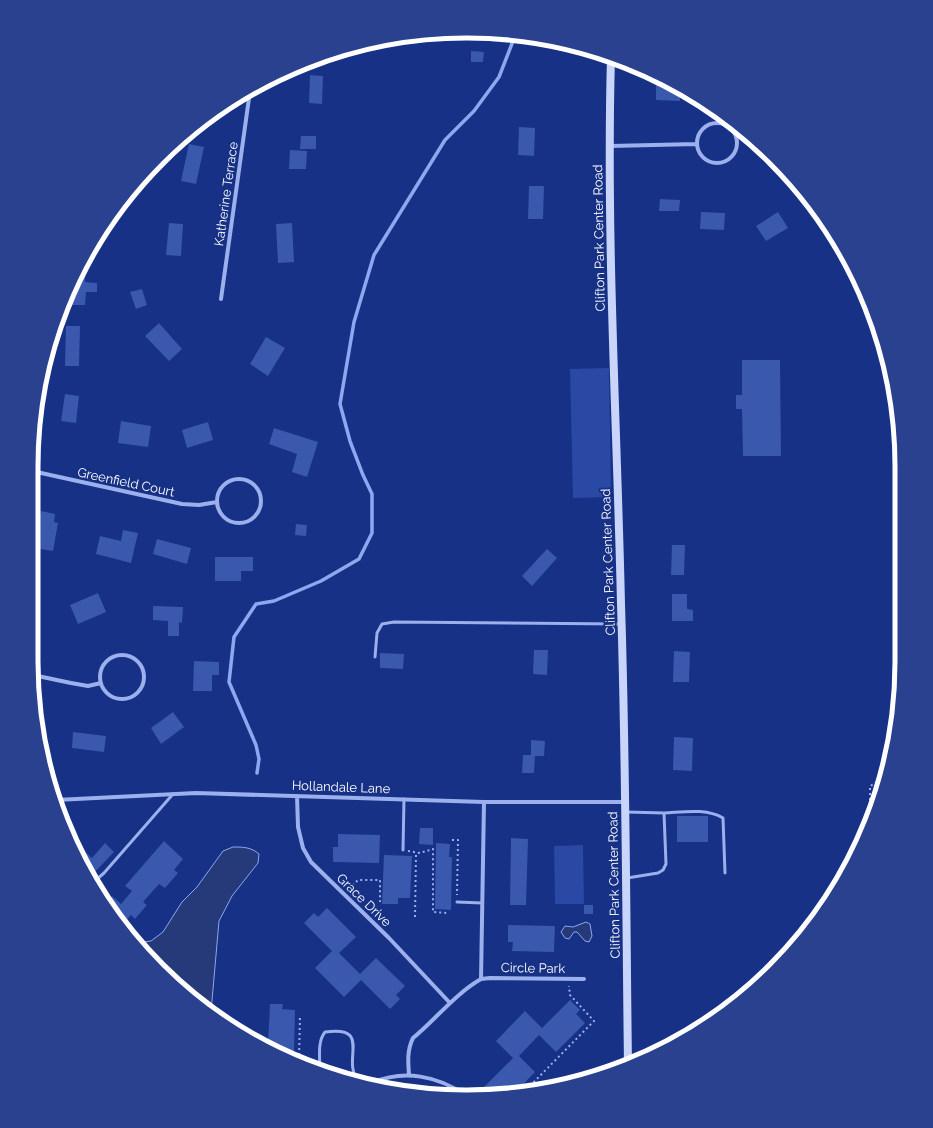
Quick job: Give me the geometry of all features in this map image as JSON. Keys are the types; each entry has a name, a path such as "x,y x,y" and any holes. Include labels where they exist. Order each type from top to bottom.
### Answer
{"street":[{"name":"Clifton Park Center Road","path":"611,64 610,226 622,624 626,812 628,1058"},
{"name":"Katherine Terrace","path":"221,299 249,97"},
{"path":"723,124 717,123 704,127 697,138 697,144 701,156 706,160 717,163 729,159 736,149 737,143 734,132"},
{"path":"610,146 697,144"},
{"name":"Greenfield Court","path":"38,472 182,504 199,505 217,502"},
{"path":"240,478 246,479 256,486 259,491 261,503 259,510 251,520 238,523 226,519 217,502 217,496 223,485 234,479 240,478"},
{"path":"120,655 132,657 144,671 141,690 131,698 119,699 113,697 107,693 101,683 104,665 114,657 120,655"},
{"path":"39,676 88,686 101,683"},
{"name":"Hollandale Lane","path":"61,800 196,793 484,802 625,802"},
{"name":"Grace Drive","path":"297,796 298,827 303,848 311,862 389,938 450,1004"},
{"path":"409,1076 408,1054 410,1043 413,1038 473,984 481,979 484,802"},
{"name":"Circle Park","path":"481,979 584,979"},
{"path":"379,1081 394,1077 425,1077 441,1081 458,1090"}],"lane":[{"path":"375,657 379,628 382,624 394,622 622,624"},
{"path":"97,879 104,874 173,794"},
{"path":"403,850 404,799"},
{"path":"626,812 664,813 706,811 723,818 725,873"},
{"path":"626,878 658,873 663,870 666,864 664,813"},
{"path":"457,902 482,903"},
{"path":"320,1064 320,1047 322,1037 325,1032 332,1031 348,1033 352,1037 354,1045 352,1068 354,1074"}],"path":[{"path":"870,804 870,786 877,782"},
{"path":"452,840 458,840 457,902"},
{"path":"403,850 420,853 433,849 433,912 448,912"},
{"path":"415,917 416,853"},
{"path":"344,894 358,880 380,880 380,902"},
{"path":"531,1085 594,1021 570,995 569,978"},
{"path":"299,1055 300,1015"}],"shaded area":[{"path":"609,368 611,497 573,498 570,369"},
{"path":"583,845 584,904 555,904 554,846"},
{"path":"233,847 240,847 253,850 259,854 258,863 232,896 219,921 212,1005 184,984 143,942 151,941 163,932 182,902 197,887 223,851"},
{"path":"586,922 590,924 592,936 589,942 585,941 577,932 574,932 569,939 565,938 561,932 565,926 573,927"}],"building":[{"path":"471,51 484,52 483,62 471,62"},
{"path":"310,75 323,76 322,104 309,103"},
{"path":"656,82 680,94 680,101 656,100"},
{"path":"519,127 535,128 534,156 518,155"},
{"path":"301,136 316,136 316,149 300,149"},
{"path":"189,144 204,147 196,184 181,181"},
{"path":"290,150 307,151 306,169 289,169"},
{"path":"529,186 544,186 543,219 528,219"},
{"path":"660,199 680,200 679,211 659,211"},
{"path":"701,212 725,213 724,230 700,229"},
{"path":"778,212 788,228 766,241 756,226"},
{"path":"169,223 183,224 181,256 166,255"},
{"path":"292,223 294,262 278,263 276,224"},
{"path":"86,270 85,282 97,283 97,292 86,292 85,305 70,305"},
{"path":"142,289 147,305 136,309 130,292"},
{"path":"159,323 182,349 169,361 145,336"},
{"path":"66,326 80,326 79,366 65,366"},
{"path":"266,337 285,348 268,376 250,364"},
{"path":"742,360 780,360 781,456 743,456 742,409 736,409 736,395 742,395"},
{"path":"65,394 79,396 76,423 61,421"},
{"path":"121,421 151,426 148,447 118,443"},
{"path":"208,422 213,440 187,448 182,430"},
{"path":"274,428 318,442 307,477 292,472 297,454 269,444"},
{"path":"41,511 55,514 54,522 58,523 53,551 38,549 38,527"},
{"path":"296,524 307,525 306,536 295,535"},
{"path":"123,530 138,533 131,563 96,554 100,536 121,541"},
{"path":"157,539 191,548 187,564 153,554"},
{"path":"672,545 685,545 684,575 671,575"},
{"path":"547,549 557,558 532,586 522,576"},
{"path":"215,557 253,557 253,571 241,571 241,581 215,581"},
{"path":"98,593 106,612 78,624 70,605"},
{"path":"672,594 687,594 687,609 693,610 693,621 672,621"},
{"path":"153,606 183,607 182,623 179,622 179,636 168,636 168,621 153,620"},
{"path":"534,650 548,650 547,675 533,674"},
{"path":"674,651 690,652 689,682 673,682"},
{"path":"380,653 404,654 403,669 380,668"},
{"path":"194,661 219,662 219,675 212,675 212,691 193,691"},
{"path":"173,712 184,727 161,744 151,728"},
{"path":"73,732 106,736 104,752 72,748"},
{"path":"674,737 693,738 692,771 673,770"},
{"path":"531,740 545,741 544,756 535,756 534,773 522,773 523,755 531,755"},
{"path":"677,816 708,816 708,842 677,842"},
{"path":"420,828 433,828 433,845 419,844"},
{"path":"338,834 380,835 379,863 333,862 333,847 338,847"},
{"path":"511,838 528,839 526,905 510,905"},
{"path":"164,841 183,859 174,870 178,873 165,888 159,884 143,902 147,905 135,919 131,915 126,921 109,899 112,896 121,904 132,891 125,886"},
{"path":"105,843 114,852 94,873 81,848 92,858"},
{"path":"436,843 450,844 449,857 452,857 451,910 435,909"},
{"path":"384,855 412,856 410,898 398,898 398,904 382,904"},
{"path":"584,905 593,905 593,914 584,914"},
{"path":"327,908 356,937 339,953 360,974 376,958 405,986 396,995 400,999 390,1009 361,980 344,997 315,968 332,951 304,923 314,913 318,917"},
{"path":"508,925 555,926 554,952 512,951 513,942 508,942"},
{"path":"570,1000 580,1010 576,1014 585,1023 556,1052 539,1035 519,1056 535,1072 522,1086 486,1089 484,1087 513,1058 496,1041 525,1011 542,1028"},
{"path":"270,1004 283,1004 282,1009 295,1010 294,1051 288,1051 268,1041"}],"waterway":[{"path":"257,773 259,759 256,745 229,682 234,637 256,604 274,601 321,581 359,559 372,533 372,494 350,441 340,404 354,322 374,255 445,140 474,111 499,77 513,41"}]}
